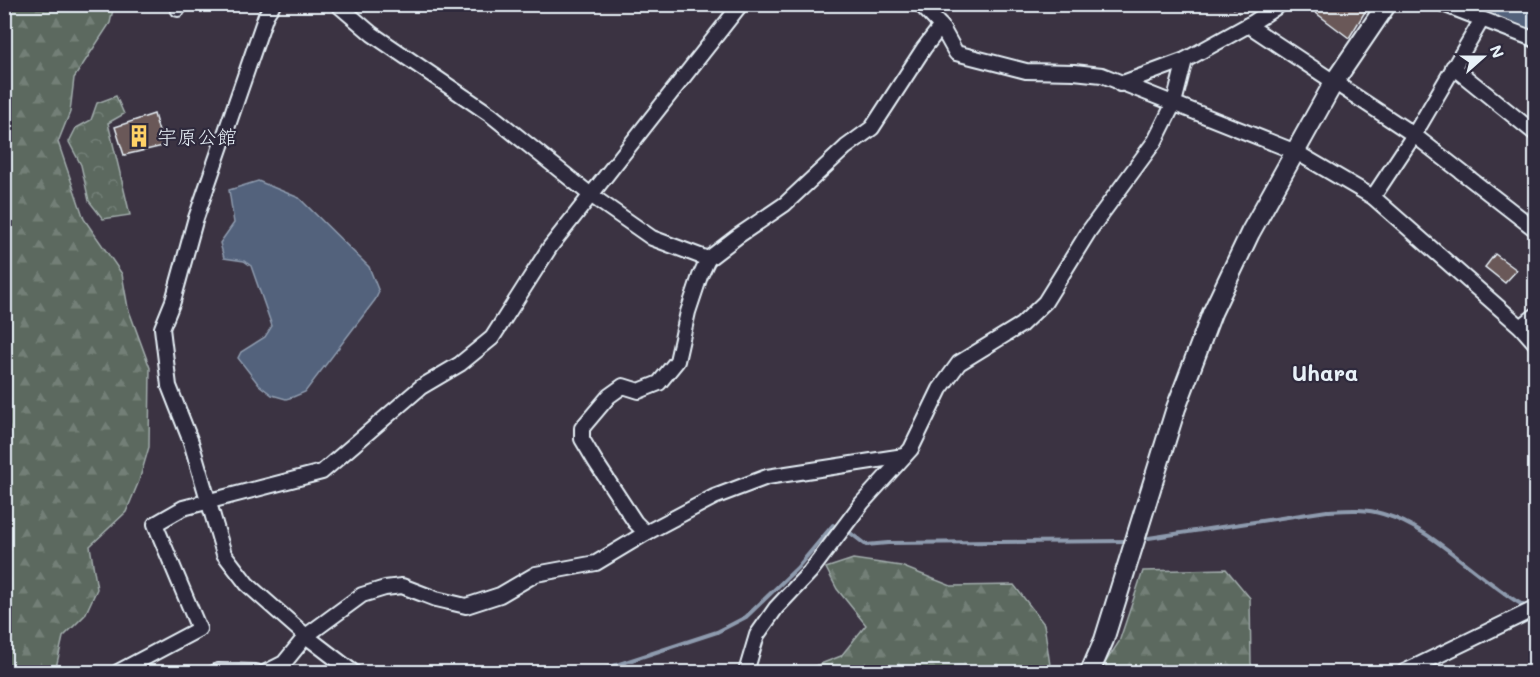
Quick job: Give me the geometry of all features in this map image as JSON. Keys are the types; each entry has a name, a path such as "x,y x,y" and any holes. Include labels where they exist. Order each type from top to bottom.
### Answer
{"street":[{"path":"273,4 266,15 195,221 173,302 162,328 169,386 191,442 224,554 247,584 306,636 352,672"},
{"path":"337,4 372,34 490,115 592,196 652,238 708,259"},
{"path":"118,672 199,628 154,524 183,508 322,472 421,387 460,364 492,338 550,247 741,4"},
{"path":"920,4 941,26 956,53 1026,71 1102,75 1296,152 1374,197 1430,244 1521,327 1536,344"},
{"path":"1120,84 1185,60 1281,4"},
{"path":"1090,672 1104,640 1176,408 1212,313 1250,233 1334,82 1387,4"},
{"path":"1443,4 1481,21 1536,40"},
{"path":"1374,197 1414,135 1481,21"},
{"path":"1248,25 1414,135 1536,230"},
{"path":"646,533 635,522 595,461 582,439 582,428 609,396 623,386 639,391 659,383 677,361 688,312 708,259 785,204 846,147 872,128 895,90 941,26"},
{"path":"746,672 757,635 776,608 810,572 862,502 911,449 940,389 959,363 1021,325 1045,302 1089,231 1155,141 1174,103 1185,60"},
{"path":"1453,68 1536,134"},
{"path":"1521,327 1536,315"},
{"path":"266,672 284,663 306,636 362,595 402,586 466,606 500,594 536,574 596,563 714,497 767,477 904,456"},
{"path":"1404,672 1532,610"},
{"path":"215,672 256,672"}],"green space":[{"path":"4,5 114,5 110,23 74,78 70,112 58,142 84,219 122,274 128,308 150,368 149,447 139,481 126,512 90,546 97,589 85,615 63,637 55,672 5,672"},
{"path":"116,96 124,114 108,123 130,215 103,219 89,201 81,165 69,142 76,128 91,120 97,103"},
{"path":"853,559 901,566 951,586 1014,585 1044,624 1051,672 800,672 841,656 866,625 837,589 826,568"},
{"path":"1226,569 1250,598 1251,663 1254,672 1099,672 1119,642 1143,571"}],"water":[{"path":"258,181 299,198 369,267 379,292 305,392 286,399 272,395 259,385 238,358 241,352 265,337 272,326 251,266 244,261 224,258 220,243 234,223 229,190"}],"building":[{"path":"1309,4 1364,4 1368,7 1349,38 1308,7"},
{"name":"宇原公館","path":"154,114 163,146 124,155 115,127"},
{"path":"1495,254 1517,270 1505,283 1485,267"}],"waterway":[{"path":"1498,4 1536,19"},
{"path":"1142,539 1327,511 1369,511 1398,519 1426,534 1507,595 1527,607"},
{"path":"595,672 717,632 746,617 797,568 833,525"},
{"path":"849,532 866,545 1129,541"}],"place":[{"name":"宇原公館","path":"139,136"}],"district":[{"name":"Uhara","path":"1325,372"}]}
